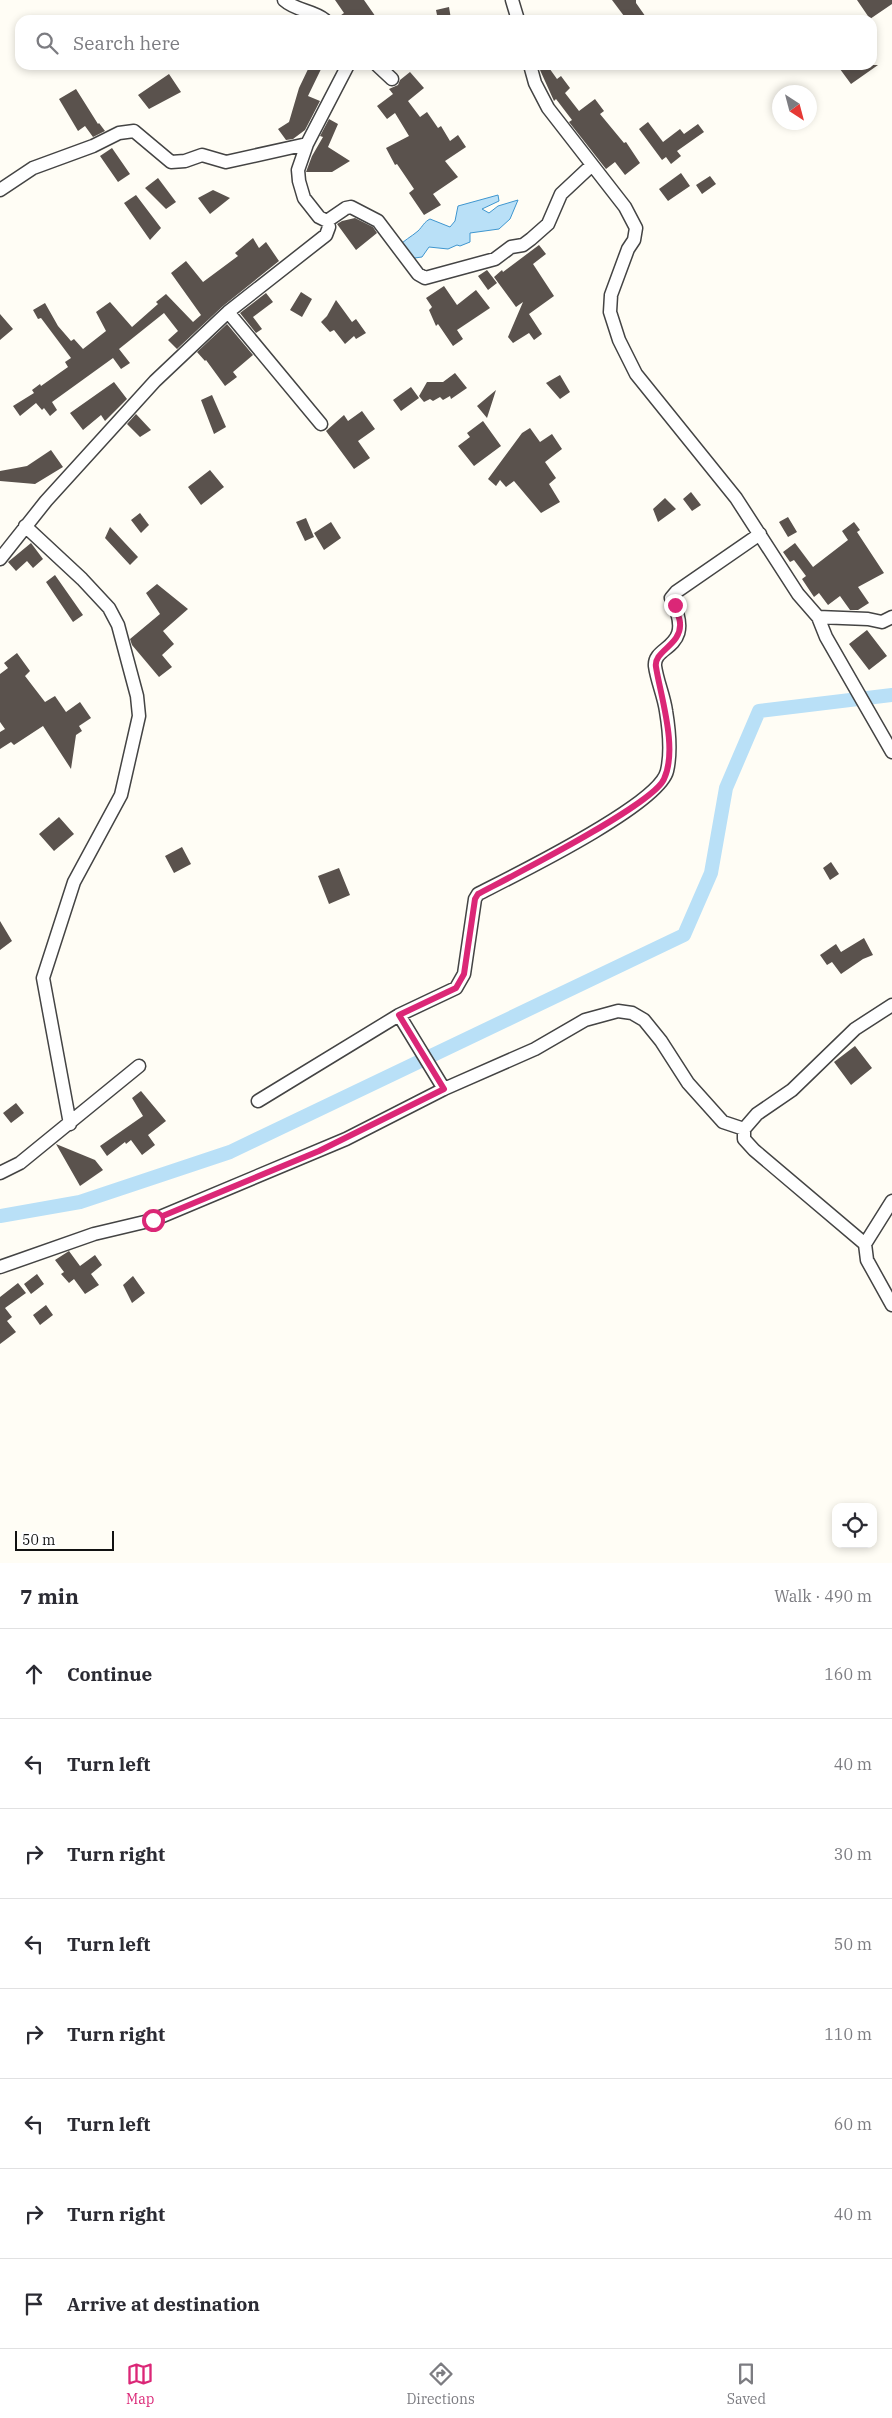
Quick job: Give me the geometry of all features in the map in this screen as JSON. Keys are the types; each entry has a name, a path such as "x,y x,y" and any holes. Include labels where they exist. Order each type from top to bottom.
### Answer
{"street":[{"path":"284,0 296,8 316,15"},
{"path":"512,0 516,15"},
{"path":"0,559 25,526 155,381 228,312 326,235 329,228 327,221 319,217 310,208 299,181 298,170 307,144 345,70"},
{"path":"382,70 392,79"},
{"path":"531,70 535,83 548,108 625,208 636,228 634,240 628,249 611,295 610,312 619,340 636,374 736,498 798,594 818,617 826,637 892,752"},
{"path":"0,190 33,168 93,146 119,133 134,131 171,162 185,161 202,155 226,162 307,144"},
{"path":"327,221 346,208 358,209 378,221 418,274 425,278 431,277 495,259 511,247 523,245 531,240 548,224 561,194 592,165"},
{"path":"228,312 321,424"},
{"path":"25,526 82,579 109,608 118,625 123,642 137,696 139,716 121,795 74,882 43,978 70,1124"},
{"path":"258,1101 399,1015 456,988 464,974 475,899 478,894 635,806 664,781 668,754 666,711 655,665 658,656 676,640 681,624 671,598 676,592 760,534"},
{"path":"818,617 868,619 882,622 892,617"},
{"path":"865,1244 754,1150 744,1139 744,1128 757,1114 792,1090 850,1033 892,1005"},
{"path":"0,1267 94,1234 153,1220 328,1147 444,1089 535,1049 585,1020 618,1011 632,1013 644,1020 661,1041 688,1083 723,1122 744,1128"},
{"path":"399,1015 444,1089"},
{"path":"0,1173 20,1162 70,1124 139,1066"},
{"path":"892,1201 865,1244 867,1260 892,1305"}],"water":[{"path":"498,195 499,201 482,209 489,213 498,206 518,200 510,219 499,229 470,233 470,242 460,246 457,245 448,249 429,247 422,257 407,259 398,247 430,219 450,227 455,221 458,206"}],"building":[{"path":"335,0 364,0 374,15 341,15 344,13"},
{"path":"612,0 636,0 644,15 623,15"},
{"path":"857,0 892,0 892,4 876,15 867,15"},
{"path":"449,7 450,15 437,15 436,10"},
{"path":"308,70 321,70 308,96 320,101 305,130 293,139 286,140 278,129 289,122 299,88"},
{"path":"540,70 551,70 557,79 561,76 570,88 565,93 579,111 595,99 604,111 600,114 624,143 626,142 640,163 625,175 615,162 606,169 569,122 572,120 556,99 554,101"},
{"path":"841,70 871,70 851,84"},
{"path":"410,72 424,88 408,101 420,117 427,112 438,128 441,126 450,141 458,135 466,147 445,161 458,177 433,194 441,205 424,215 409,193 414,189 397,164 395,165 386,148 409,136 395,113 387,119 377,106 393,94 389,89 398,85 400,80"},
{"path":"169,74 181,92 149,109 138,95"},
{"path":"76,89 98,124 105,131 93,137 85,126 78,131 59,99"},
{"path":"329,119 338,124 328,147 350,161 332,172 306,172 312,156 323,137 320,136"},
{"path":"648,122 663,142 680,129 684,134 698,124 704,132 677,151 681,156 671,164 666,157 662,160 639,129"},
{"path":"112,148 130,174 118,182 100,156"},
{"path":"681,173 690,186 668,201 659,189"},
{"path":"710,176 716,184 702,194 696,185"},
{"path":"158,178 176,202 166,209 145,188"},
{"path":"213,190 230,198 210,214 198,198"},
{"path":"136,195 161,228 150,240 124,203"},
{"path":"355,218 373,227 377,233 356,250 337,224"},
{"path":"253,238 259,248 266,242 279,261 223,306 177,349 168,340 178,331 164,313 119,349 130,363 121,369 113,358 52,402 57,410 50,416 44,408 42,410 36,403 20,416 13,406 34,393 32,390 40,384 41,386 68,367 65,362 71,358 41,318 38,319 33,310 45,303 58,326 71,341 74,339 83,349 106,331 96,312 110,302 132,327 158,304 156,302 166,294 193,322 201,315 171,273 186,261 203,282 238,256 235,253"},
{"path":"539,245 546,254 533,264 554,296 529,314 542,334 534,340 529,333 513,343 508,337 523,302 516,307 494,277"},
{"path":"487,270 497,283 488,290 478,276"},
{"path":"444,286 457,305 476,290 490,308 457,330 463,339 453,346 438,324 436,326 429,310 432,307 426,298"},
{"path":"301,292 312,299 302,317 290,310"},
{"path":"266,293 273,302 253,317 262,329 256,333 240,313"},
{"path":"336,300 352,322 356,319 366,333 356,339 354,336 345,344 334,330 330,332 321,322 327,316"},
{"path":"0,314 13,329 0,340"},
{"path":"227,324 253,355 233,372 237,377 225,386 206,360 197,352"},
{"path":"455,373 467,388 451,399 450,396 443,400 440,397 433,401 430,399 424,402 419,396 427,382 443,382"},
{"path":"560,375 570,392 560,399 546,383"},
{"path":"114,382 127,399 105,421 101,415 83,430 70,413"},
{"path":"411,387 419,398 401,411 393,400"},
{"path":"496,390 487,418 477,406"},
{"path":"212,395 226,427 214,434 201,400"},
{"path":"362,411 375,429 358,441 370,458 354,469 326,431 344,415 348,421"},
{"path":"136,414 151,430 140,437 127,424"},
{"path":"483,421 501,446 474,466 458,446 470,437 467,433"},
{"path":"530,428 540,442 552,434 562,449 545,462 556,478 549,484 560,502 541,513 514,481 506,487 500,480 496,486 488,479 522,433"},
{"path":"51,450 63,467 35,484 0,481 0,471 27,466"},
{"path":"210,470 224,487 201,505 188,487"},
{"path":"691,492 701,505 692,511 683,499"},
{"path":"665,498 676,509 658,522 653,509"},
{"path":"140,513 149,525 141,533 131,520"},
{"path":"788,517 797,532 788,537 779,522"},
{"path":"306,518 314,537 305,541 296,522"},
{"path":"331,522 341,538 324,550 314,533"},
{"path":"854,522 860,530 857,532 884,573 858,587 869,603 858,610 850,610 840,596 828,605 819,593 814,597 802,579 806,576 794,560 790,562 783,552 795,543 813,567 848,540 842,531"},
{"path":"110,527 138,557 130,565 105,538"},
{"path":"31,543 43,559 33,568 27,561 16,571 8,562"},
{"path":"55,575 83,615 73,622 46,582"},
{"path":"157,584 188,609 163,631 174,644 162,655 172,667 159,677 132,645 130,639 160,614 146,593"},
{"path":"867,630 887,656 869,670 849,644"},
{"path":"17,653 30,671 25,676 45,702 55,696 66,712 80,702 91,718 79,726 82,731 76,735 71,769 43,726 14,745 11,742 0,749 0,732 5,729 0,722 0,674 8,668 4,663"},
{"path":"59,817 74,834 54,851 39,834"},
{"path":"182,847 191,864 174,873 165,856"},
{"path":"831,862 839,874 830,880 823,868"},
{"path":"339,868 350,895 329,904 318,876"},
{"path":"0,921 12,941 0,950"},
{"path":"864,938 873,955 863,959 841,974 832,962 827,965 820,955 836,944 841,952"},
{"path":"855,1046 872,1068 851,1085 834,1062"},
{"path":"141,1091 166,1121 148,1135 155,1145 142,1155 131,1140 126,1144 125,1142 107,1156 100,1146 143,1116 132,1098"},
{"path":"16,1103 24,1113 11,1123 3,1113"},
{"path":"56,1144 95,1160 103,1170 80,1186"},
{"path":"69,1251 80,1266 95,1255 102,1265 91,1274 99,1285 85,1294 74,1279 69,1283 61,1274 64,1272 55,1260"},
{"path":"37,1274 44,1284 31,1294 24,1284"},
{"path":"133,1276 145,1293 132,1303 123,1285"},
{"path":"18,1283 26,1293 5,1308 12,1317 7,1321 16,1332 0,1344 0,1297"},
{"path":"46,1305 53,1315 40,1325 33,1315"}],"waterway":[{"path":"0,1216 80,1202 230,1152 684,935 711,873 726,788 759,711 892,695"}],"route":[{"path":"153,1220 346,1139 444,1089 399,1015 439,998 456,988 464,974 475,899 478,894 581,838 635,806 664,781 668,754 666,711 655,665 658,656 676,640 681,624 675,605"}]}
